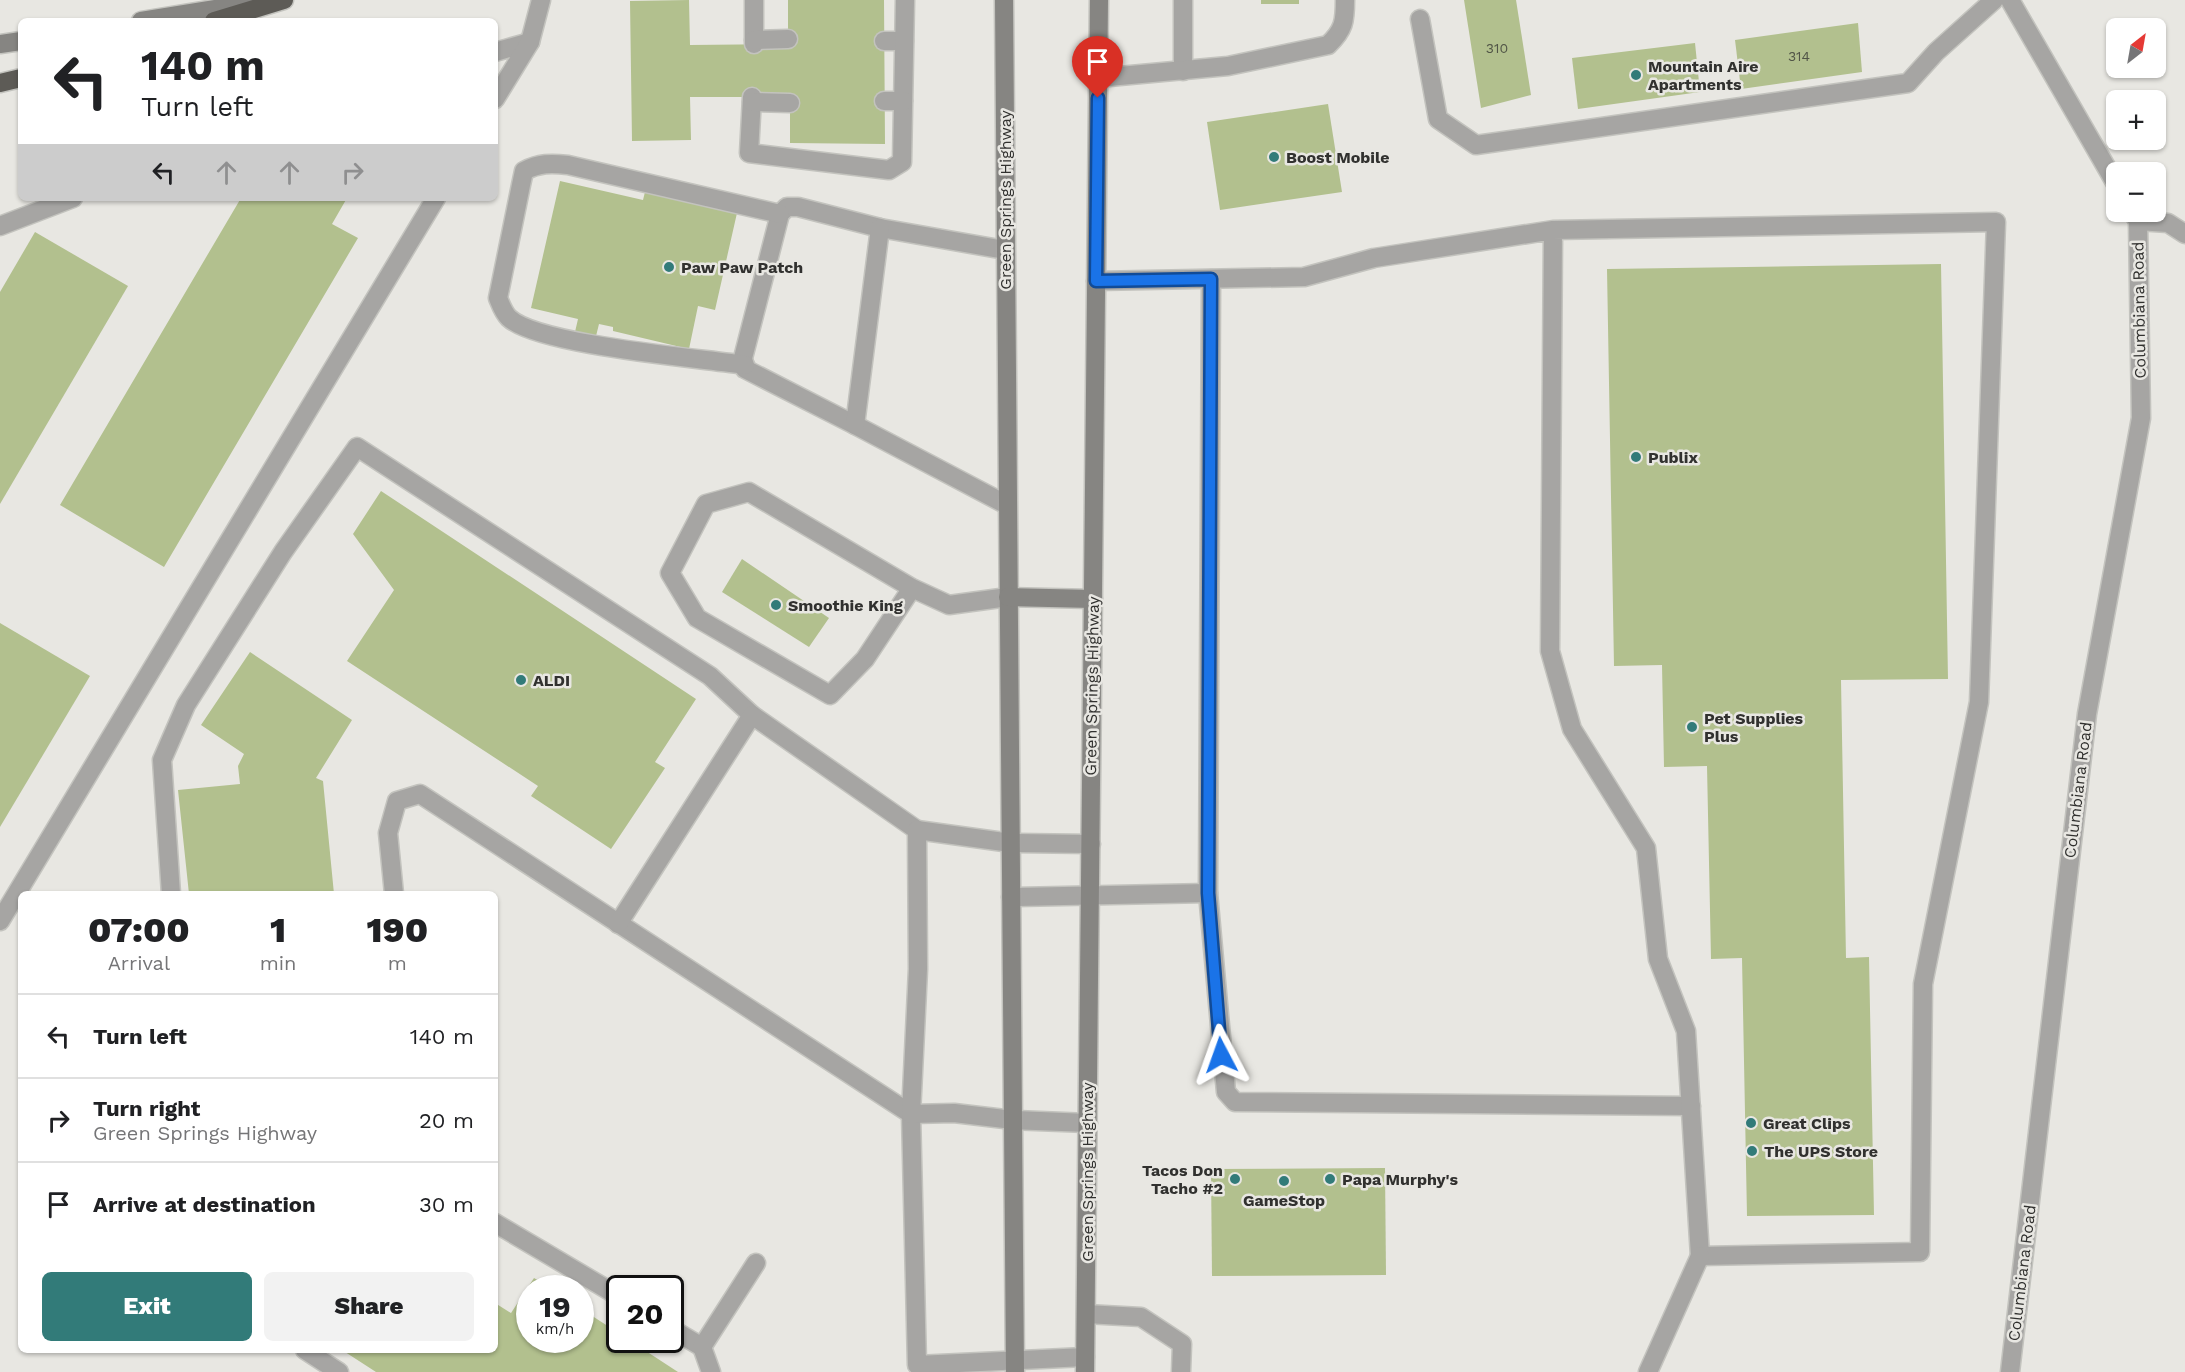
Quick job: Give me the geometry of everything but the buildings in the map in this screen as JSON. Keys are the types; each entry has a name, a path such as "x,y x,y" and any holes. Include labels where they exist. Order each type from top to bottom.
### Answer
{"highway":[{"path":"224,18 284,0"},
{"path":"0,83 18,79"}],"main road":[{"path":"159,18 268,0"},
{"name":"Green Springs Highway","path":"1004,0 1015,1366"},
{"name":"Green Springs Highway","path":"1085,1365 1099,0"},
{"path":"0,44 18,41"},
{"path":"1008,597 1093,599"}],"street":[{"path":"498,94 530,42 541,0"},
{"path":"754,0 754,42 788,39"},
{"path":"790,103 752,100 749,153 889,170 902,162 905,0"},
{"path":"1183,0 1184,71"},
{"path":"1098,78 1228,66 1328,45 1339,34 1345,18 1345,0"},
{"path":"1420,19 1438,119 1476,145 1908,83 1936,52 1994,0"},
{"path":"2010,0 2106,167"},
{"path":"884,41 904,40"},
{"path":"498,51 530,42"},
{"path":"884,101 903,101"},
{"path":"745,365 550,336 540,334 510,319 502,309 498,298 520,185 524,171 534,165 548,163 568,165 780,214"},
{"path":"0,226 65,201"},
{"path":"18,891 434,201"},
{"path":"1005,250 880,228 798,207 787,207 780,214 743,358 746,369 761,378 855,424 1007,505"},
{"path":"1096,281 1304,277 1374,258 1553,230 1996,222 1979,702 1923,984 1920,1252 1700,1256"},
{"name":"Columbiana Road","path":"2010,1372 2088,714 2141,418 2135,222"},
{"path":"2163,222 2185,234"},
{"path":"855,424 880,228"},
{"path":"1553,230 1550,651 1572,729 1647,848 1658,959 1686,1031 1700,1256 1648,1372"},
{"path":"1211,279 1208,893 1226,1092 1235,1102 1691,1106"},
{"path":"171,891 162,760 186,705 283,552 357,447 710,676 752,715 917,830 1011,843 1091,843"},
{"path":"912,588 864,659 830,695 697,618 670,573 706,504 749,492 912,588 949,605 1008,597"},
{"path":"618,924 752,715"},
{"path":"394,891 388,833 397,801 420,794 911,1114 954,1113 1013,1120 1088,1123"},
{"path":"917,830 918,969 911,1114 917,1365 1085,1365"},
{"path":"0,921 18,891"},
{"path":"1011,897 1208,893"},
{"path":"498,1225 606,1289"},
{"path":"702,1347 756,1263"},
{"path":"1086,1314 1141,1317 1182,1344 1181,1372"},
{"path":"684,1336 702,1347 711,1372"},
{"path":"310,1353 339,1372"}],"place":[{"name":"Mountain Aire Apartments","path":"1636,75"},
{"name":"Boost Mobile","path":"1274,157"},
{"name":"Paw Paw Patch","path":"669,267"},
{"name":"Publix","path":"1636,457"},
{"name":"Smoothie King","path":"776,605"},
{"name":"ALDI","path":"521,680"},
{"name":"Pet Supplies Plus","path":"1692,727"},
{"name":"Great Clips","path":"1751,1123"},
{"name":"The UPS Store","path":"1752,1151"},
{"name":"Tacos Don Tacho #2","path":"1235,1179"},
{"name":"Papa Murphy's","path":"1330,1179"},
{"name":"GameStop","path":"1284,1181"}],"route":[{"path":"1098,98 1096,281 1211,279 1208,893 1216,967 1221,1055"}]}
